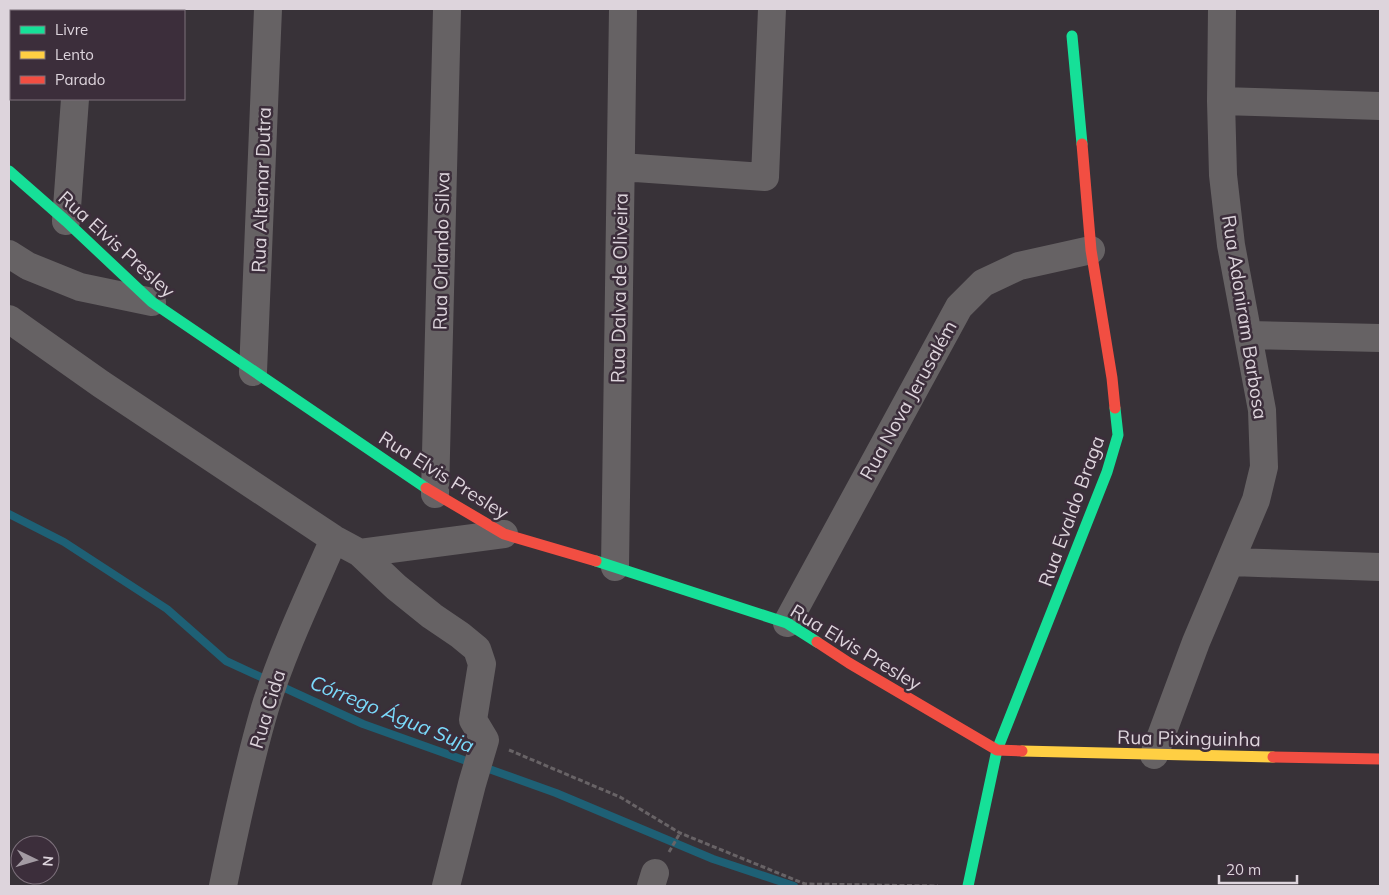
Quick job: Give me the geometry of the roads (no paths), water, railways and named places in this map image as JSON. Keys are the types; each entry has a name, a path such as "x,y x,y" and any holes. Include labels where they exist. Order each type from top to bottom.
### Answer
{"street":[{"name":"Rua Altemar Dutra","path":"254,372 268,9"},
{"name":"Rua Orlando Silva","path":"435,494 447,9"},
{"name":"Rua Dalva de Oliveira","path":"615,567 623,9"},
{"path":"621,167 765,177 772,9"},
{"name":"Rua Adoniram Barbosa","path":"1154,756 1196,642 1256,500 1264,467 1262,410 1231,245 1223,176 1221,101 1222,9"},
{"name":"Rua Evaldo Braga","path":"968,886 997,750 1107,472 1118,435 1112,378 1091,250 1072,36"},
{"path":"66,221 75,100"},
{"path":"1221,101 1380,106"},
{"name":"Rua Elvis Presley","path":"9,172 66,221 152,302 435,494 504,534 615,567 787,623 849,664 997,750"},
{"name":"Rua Nova Jerusalém","path":"787,623 959,307 983,283 1019,266 1091,250"},
{"path":"9,254 28,266 80,287 152,302"},
{"path":"9,320 102,384 334,538 360,553 396,587 477,649 482,664 473,720 479,762 446,886"},
{"path":"1248,335 1380,338"},
{"path":"360,553 504,534"},
{"name":"Rua Cida","path":"223,886 235,827 265,708 281,661 334,538"},
{"path":"1231,562 1380,567"},
{"name":"Rua Pixinguinha","path":"997,750 1154,756 1380,759"}],"waterway":[{"name":"Córrego Água Suja","path":"9,514 64,542 167,609 226,661 363,724 556,793 713,859 794,886"}]}
